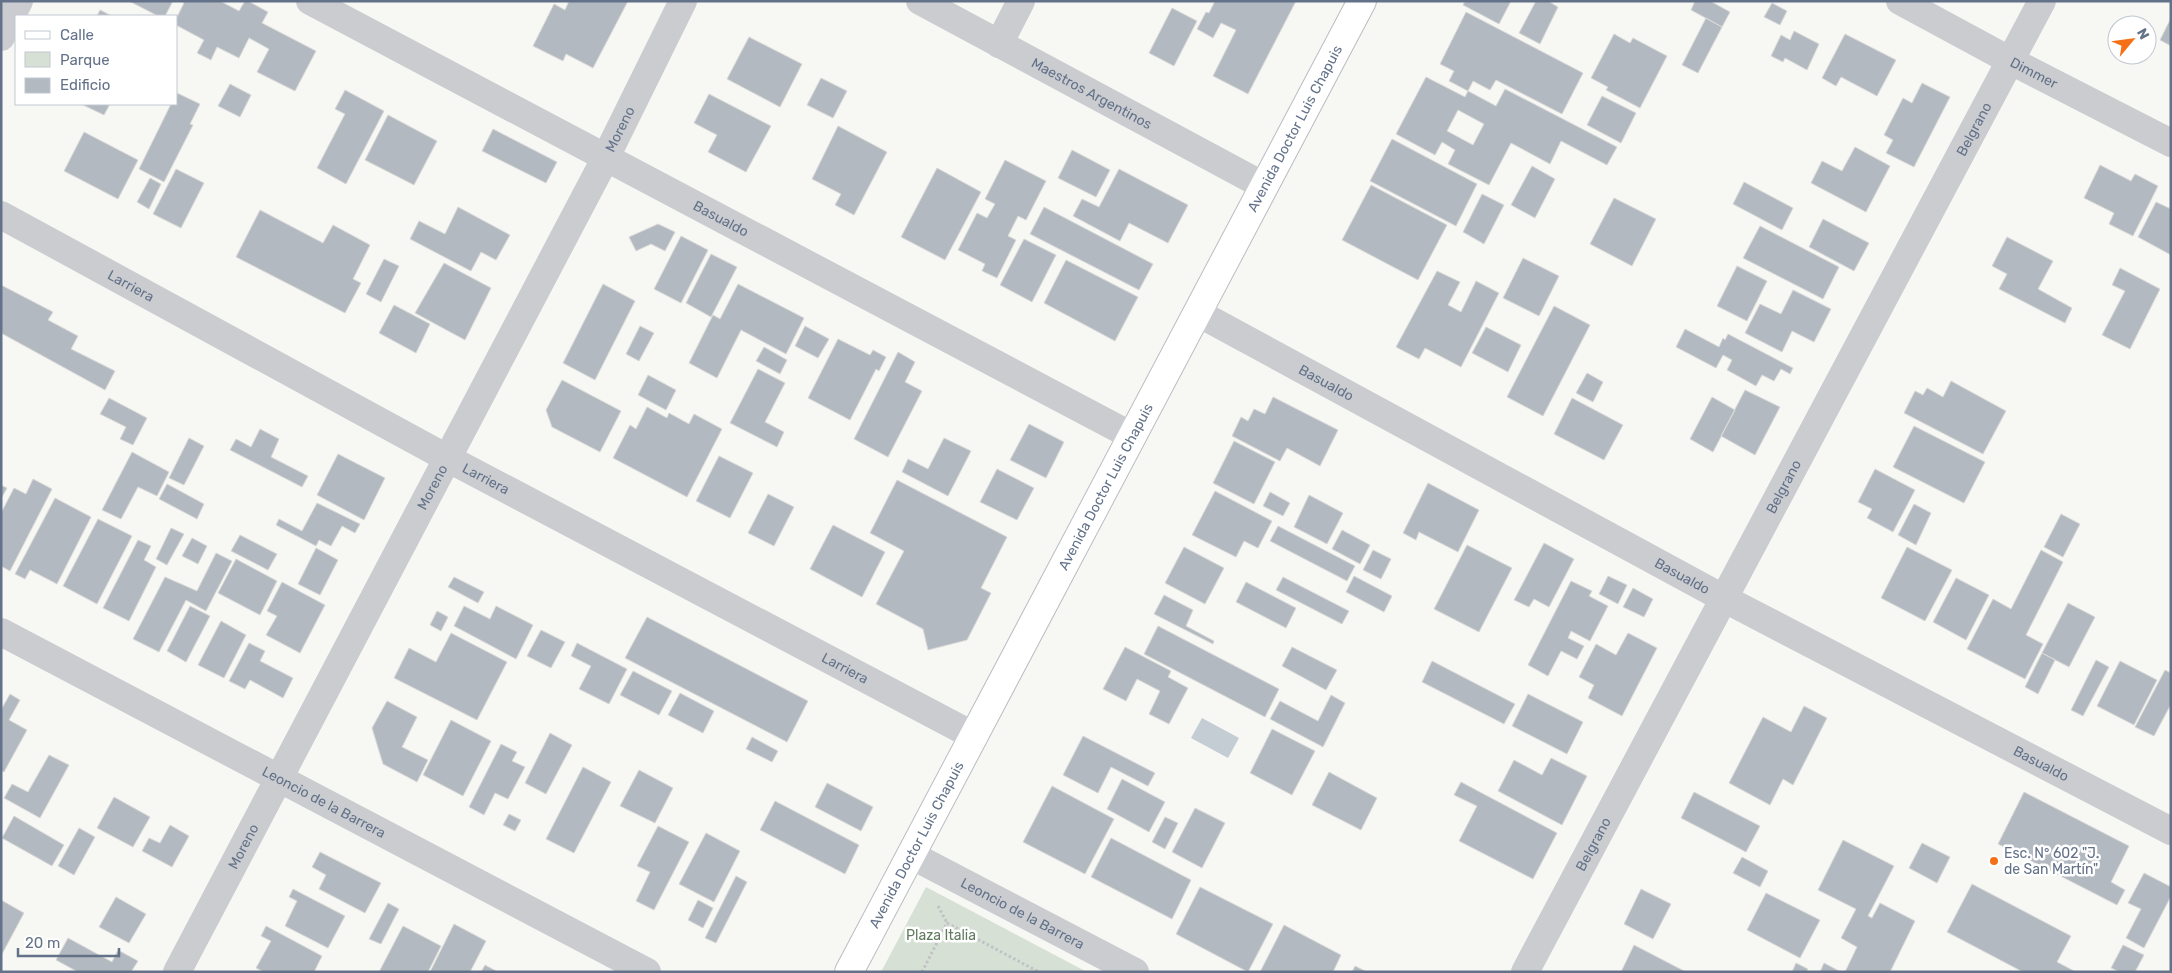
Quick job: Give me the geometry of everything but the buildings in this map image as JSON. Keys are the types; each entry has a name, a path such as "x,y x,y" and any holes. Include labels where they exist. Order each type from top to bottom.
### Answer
{"main road":[{"name":"Avenida Doctor Luis Chapuis","path":"849,972 1362,1"}],"street":[{"path":"1,37 19,1"},
{"name":"Basualdo","path":"310,1 605,159 1132,436"},
{"name":"Moreno","path":"177,972 605,159 683,1"},
{"name":"Maestros Argentinos","path":"920,1 1264,186"},
{"path":"999,44 1021,1"},
{"name":"Dimmer","path":"1900,1 2011,61 2171,143"},
{"name":"Belgrano","path":"1525,972 2042,1"},
{"name":"Larriera","path":"1,215 447,458 974,736"},
{"name":"Basualdo","path":"1198,313 1723,598 2171,831"},
{"name":"Leoncio de la Barrera","path":"1,632 647,972"},
{"name":"Leoncio de la Barrera","path":"911,855 1135,972"}],"path":[{"path":"922,972 947,923 1039,972"}],"green space":[{"name":"Plaza Italia","path":"926,887 1087,972 881,972"}],"shaded area":[{"path":"1202,718 1239,738 1228,758 1191,738"}],"place":[{"name":"Esc. N° 602 \"J. de San Martín\"","path":"1994,861"}]}
